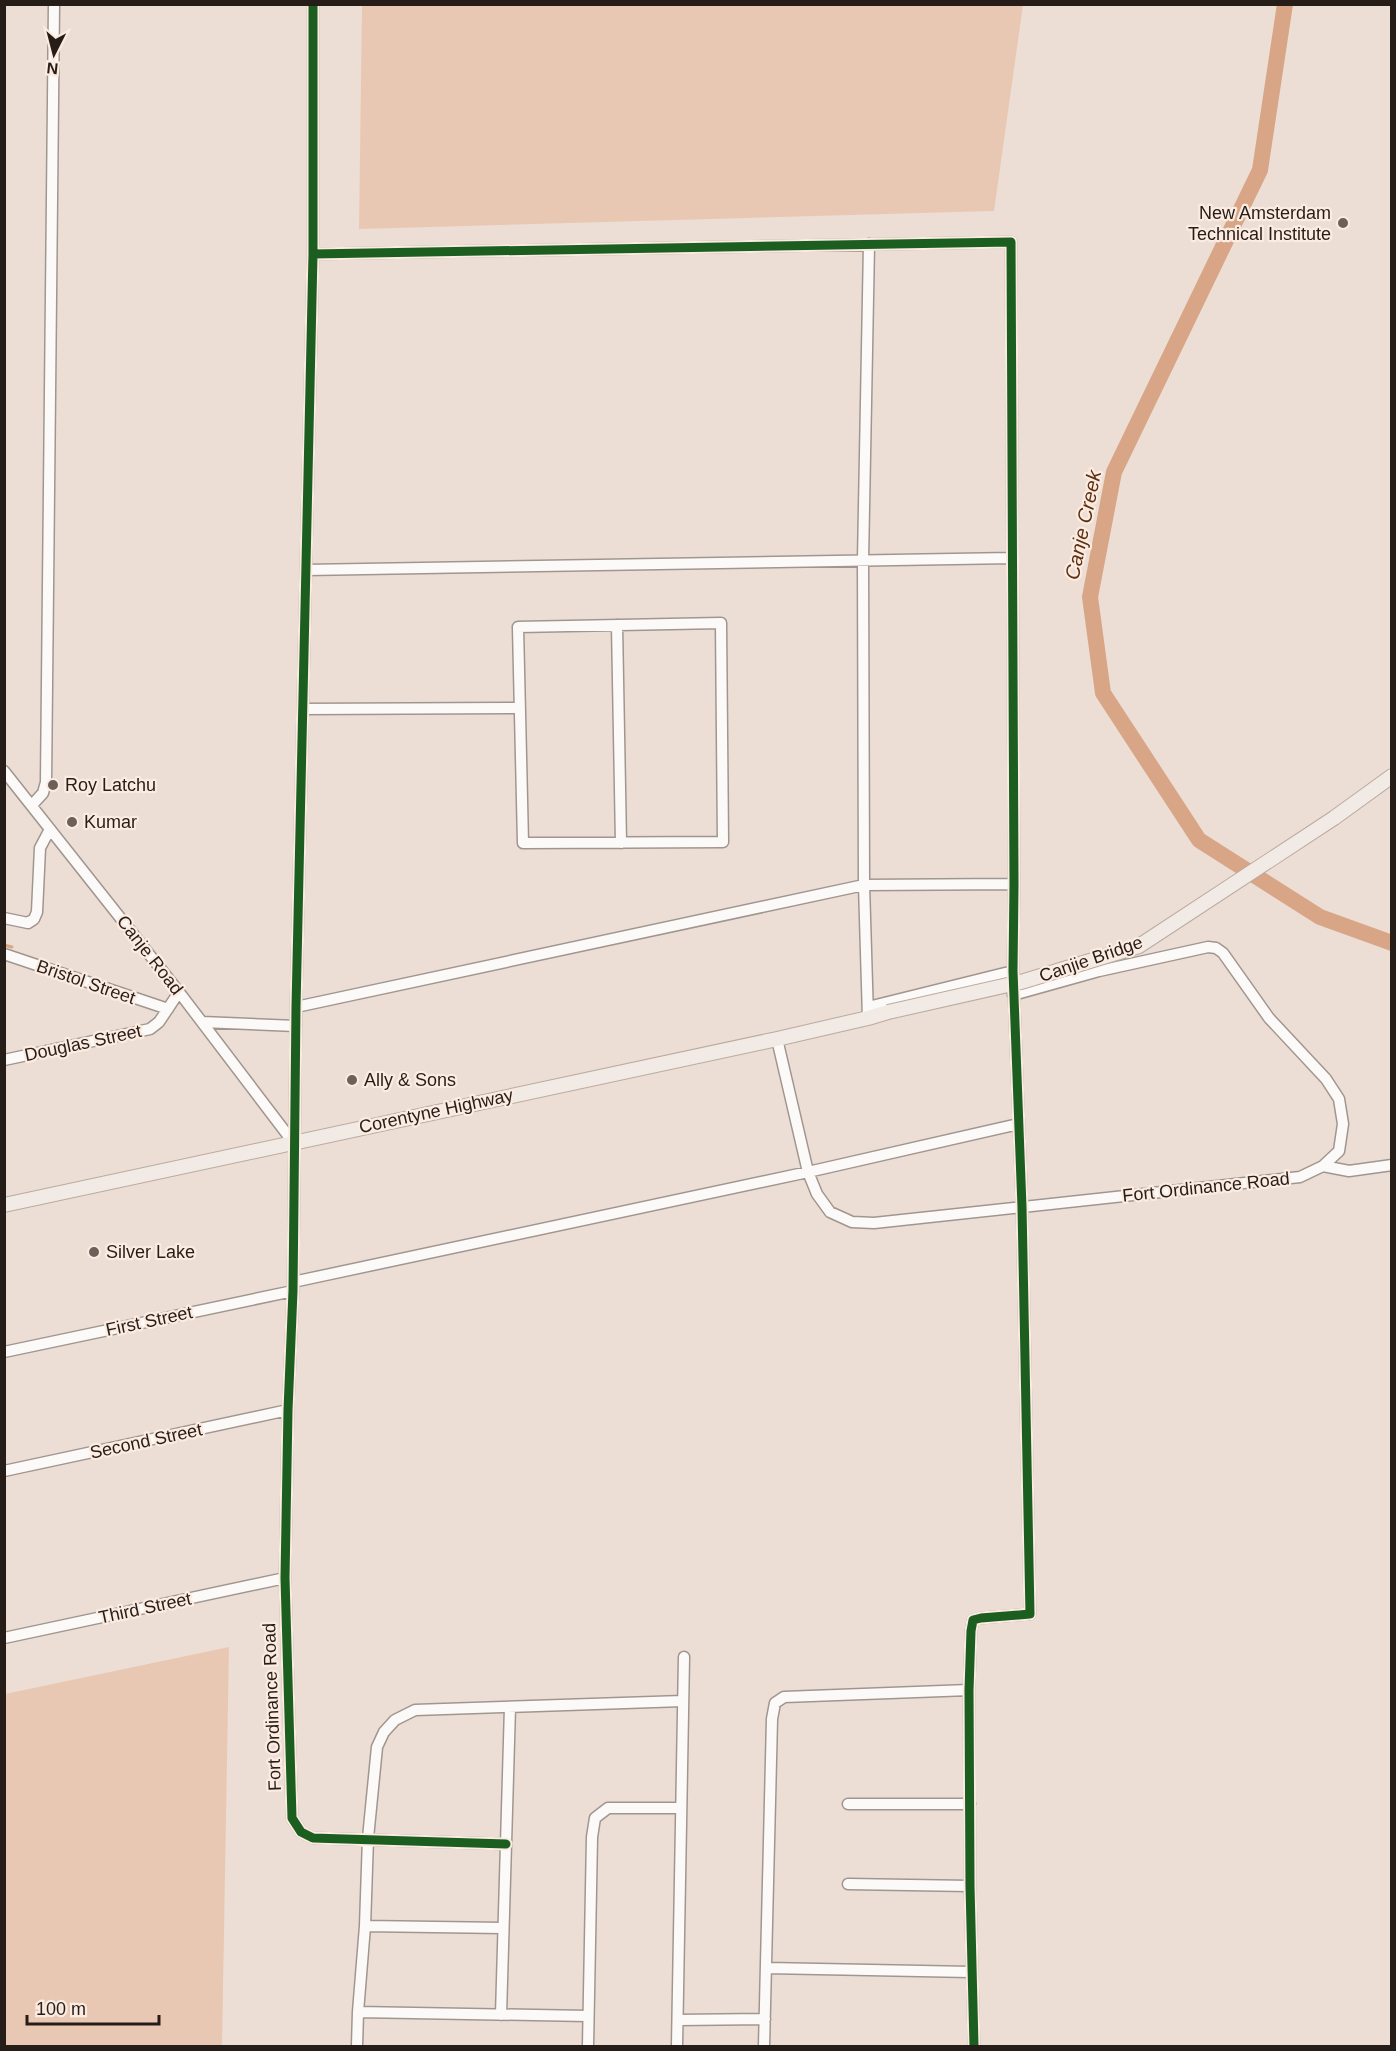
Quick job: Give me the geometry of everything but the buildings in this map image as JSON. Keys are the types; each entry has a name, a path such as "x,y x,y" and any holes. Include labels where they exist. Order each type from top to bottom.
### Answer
{"main road":[{"name":"Canjie Bridge","path":"868,1013 888,1012 1021,982 1139,946 1334,818 1392,776"},
{"name":"Corentyne Highway","path":"4,1205 777,1039 868,1013"}],"street":[{"path":"32,805 43,792 46,782 54,4"},
{"name":"Fort Ordinance Road","path":"313,4 313,254 293,1142 293,1286 285,1578 292,1818 301,1832 313,1838 368,1838"},
{"path":"313,254 1011,242 1013,995 1022,1208 1030,1614 974,1620 971,1631 970,1886 974,2046"},
{"path":"869,244 863,560 864,885 868,1013 1013,971"},
{"path":"306,570 1012,558"},
{"path":"721,623 723,842 523,843 518,708 518,627 721,623"},
{"path":"617,625 621,843"},
{"path":"304,709 518,708"},
{"name":"Canje Road","path":"4,771 180,992 293,1142"},
{"path":"4,918 28,923 34,919 37,912 40,848 50,829"},
{"path":"296,1007 864,885 1014,884"},
{"path":"1013,995 1100,971 1208,947 1216,948 1223,953 1269,1018 1326,1079 1339,1099 1343,1124 1339,1151 1323,1166"},
{"name":"Bristol Street","path":"4,954 168,1009"},
{"name":"Douglas Street","path":"4,1060 150,1029 159,1022 180,992"},
{"path":"202,1022 296,1026"},
{"name":"Fort Ordinance Road","path":"777,1039 808,1173 817,1194 830,1212 852,1222 874,1224 1300,1177 1323,1166"},
{"name":"First Street","path":"4,1352 1018,1124"},
{"path":"1323,1166 1349,1171 1392,1165"},
{"name":"Second Street","path":"4,1471 288,1410"},
{"name":"Third Street","path":"4,1638 285,1578"},
{"path":"677,2046 684,1657"},
{"path":"764,2046 772,1719 775,1703 784,1697 969,1690"},
{"path":"357,2046 368,1838 377,1747 384,1732 395,1720 415,1710 683,1701"},
{"path":"501,2015 510,1707"},
{"path":"848,1804 970,1804"},
{"path":"588,2046 592,1837 595,1818 608,1808 681,1808"},
{"path":"368,1838 506,1844"},
{"path":"848,1884 970,1886"},
{"path":"365,1926 503,1928"},
{"path":"767,1968 971,1972"},
{"path":"358,2012 588,2016"},
{"path":"678,2020 765,2019"}],"shaded area":[{"path":"362,5 1023,5 994,211 359,229"},
{"path":"229,1647 222,2046 5,2046 5,1694"}],"waterway":[{"name":"Canje Creek","path":"1285,4 1260,170 1114,472 1090,597 1103,693 1199,840 1320,917 1392,943"},
{"path":"4,945 12,947"}],"cycle path":[{"path":"313,4 313,254 296,1007 293,1291 285,1578 292,1818 301,1832 313,1838 506,1844"},
{"path":"313,254 1011,242 1013,971 1022,1207 1030,1614 973,1620 971,1631 970,1886 974,2046"}],"place":[{"name":"New Amsterdam Technical Institute","path":"1343,223"},
{"name":"Roy Latchu","path":"53,785"},
{"name":"Kumar","path":"72,822"},
{"name":"Ally & Sons","path":"352,1080"},
{"name":"Silver Lake","path":"94,1252"}]}
